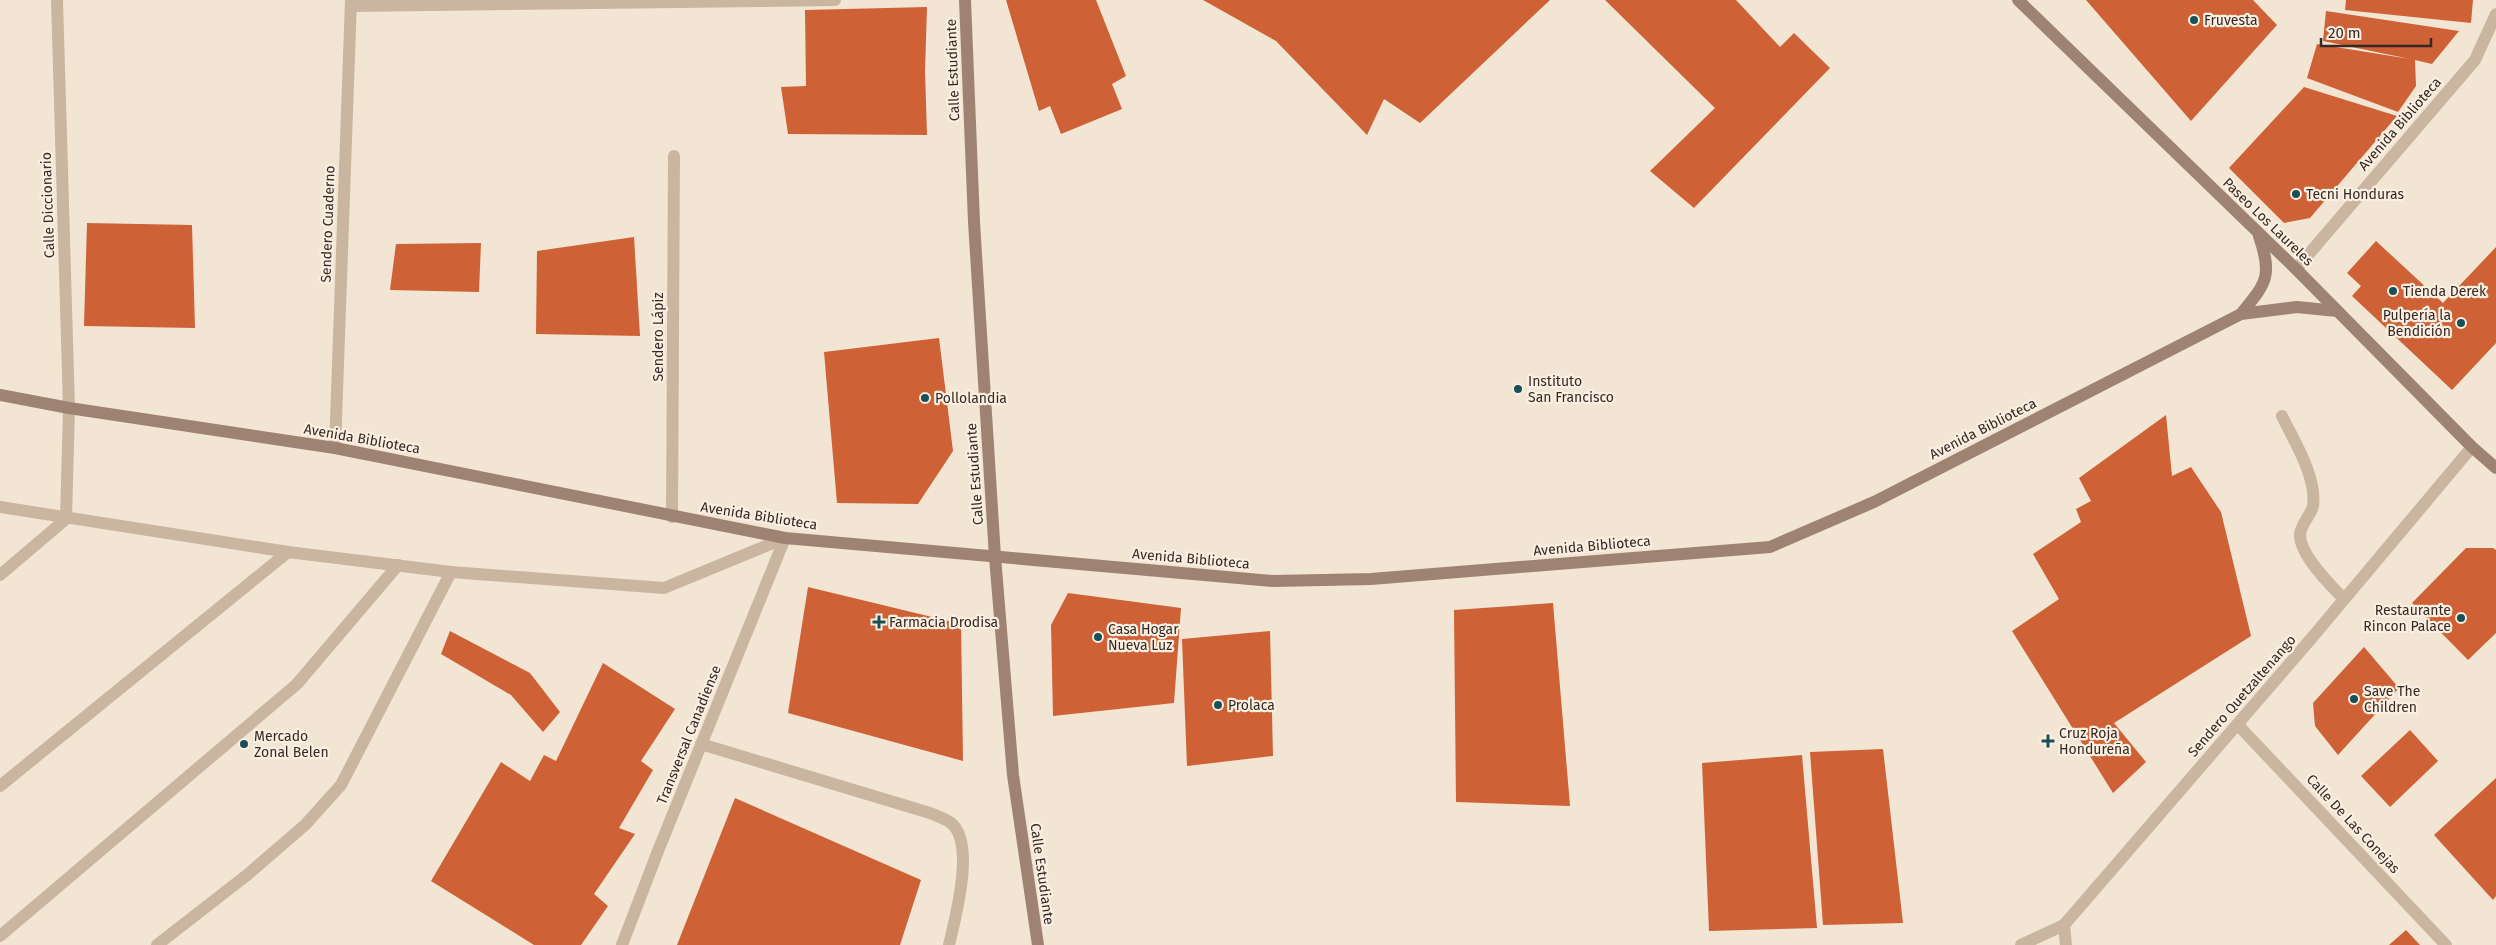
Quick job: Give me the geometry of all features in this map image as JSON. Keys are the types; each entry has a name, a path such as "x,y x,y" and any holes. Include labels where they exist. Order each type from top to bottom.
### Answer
{"street":[{"name":"Calle Diccionario","path":"57,0 69,408 66,519"},
{"path":"351,3 835,0"},
{"name":"Calle Estudiante","path":"966,0 974,222 1012,776 1038,945"},
{"name":"Paseo Los Laureles","path":"2018,0 2296,269 2472,447 2496,468"},
{"name":"Sendero Cuaderno","path":"335,448 351,3"},
{"name":"Avenida Biblioteca","path":"2296,269 2475,60 2495,17"},
{"name":"Sendero Lápiz","path":"672,517 674,156"},
{"path":"2241,314 2262,287 2266,273 2267,260 2258,233"},
{"name":"Avenida Biblioteca","path":"0,395 69,408 335,448 672,517 785,538 1273,580 1371,579 1770,547 1874,502 2241,314 2297,306 2337,311"},
{"path":"2282,416 2309,470 2312,506 2300,533 2304,549 2325,581 2344,599"},
{"name":"Sendero Quetzaltenango","path":"2020,945 2064,925 2238,724 2472,447"},
{"path":"0,507 66,519 288,552 451,572 664,588 785,538"},
{"path":"0,575 66,519"},
{"name":"Transversal Canadiense","path":"622,945 785,538"},
{"path":"0,786 288,552"},
{"path":"0,936 297,684 398,565"},
{"path":"157,945 305,825 341,785 451,572"},
{"name":"Calle De Las Conejas","path":"2238,724 2446,945"},
{"path":"701,744 930,813 953,824 962,843 962,890 949,945"},
{"path":"2064,925 2066,945"}],"building":[{"path":"1006,0 1096,0 1126,76 1112,84 1122,109 1061,134 1050,106 1039,111"},
{"path":"1203,0 1550,0 1420,123 1384,99 1367,135 1276,41"},
{"path":"1605,0 1736,0 1780,47 1794,33 1830,68 1694,208 1650,171 1715,108"},
{"path":"2086,0 2253,0 2277,25 2191,121"},
{"path":"2346,0 2473,0 2471,23 2345,10"},
{"path":"927,7 925,71 927,135 788,134 781,87 806,86 805,10"},
{"path":"2326,11 2459,31 2432,64 2415,60 2416,86 2398,112 2307,78 2317,44 2410,59 2323,41"},
{"path":"2304,87 2397,116 2310,218 2284,223 2229,168"},
{"path":"87,223 192,225 195,328 84,326"},
{"path":"634,237 640,336 536,334 537,251"},
{"path":"2376,241 2443,303 2496,247 2496,343 2452,390 2352,296 2361,286 2347,273"},
{"path":"481,243 479,292 390,290 396,244"},
{"path":"939,338 953,451 918,504 837,503 824,352"},
{"path":"2166,415 2172,476 2191,467 2221,512 2251,636 2114,723 2146,762 2113,793 2012,631 2059,599 2033,554 2081,522 2076,509 2091,501 2079,478"},
{"name":"Restaurante Rincon Palace","path":"2466,548 2493,548 2496,550 2496,633 2468,660 2412,603"},
{"path":"808,587 961,624 963,761 788,713"},
{"path":"1068,593 1181,608 1174,703 1053,716 1051,625"},
{"path":"1553,603 1570,806 1456,802 1454,610"},
{"path":"450,631 530,673 560,712 543,732 511,695 441,654"},
{"path":"1270,631 1273,756 1187,766 1182,639"},
{"path":"2364,647 2399,688 2338,755 2315,726 2313,703"},
{"path":"603,663 675,709 641,761 653,770 619,828 635,834 594,894 608,906 581,945 534,945 431,881 501,762 530,781 544,755 556,761"},
{"path":"2410,730 2438,761 2390,807 2361,776"},
{"path":"1883,749 1903,923 1823,925 1810,752"},
{"path":"1802,755 1817,928 1709,931 1702,763"},
{"path":"2496,778 2496,896 2493,900 2434,835"},
{"path":"735,798 921,880 900,945 677,945"},
{"path":"2406,930 2420,945 2389,945"}],"place":[{"name":"Fruvesta","path":"2194,20"},
{"name":"Tecni Honduras","path":"2296,194"},
{"name":"Tienda Derek","path":"2393,291"},
{"name":"Pulpería la Bendición","path":"2461,323"},
{"name":"Instituto San Francisco","path":"1518,389"},
{"name":"Pollolandia","path":"925,398"},
{"name":"Restaurante Rincon Palace","path":"2461,618"},
{"name":"Farmacia Drodisa","path":"879,622"},
{"name":"Casa Hogar Nueva Luz","path":"1098,637"},
{"name":"Save The Children","path":"2354,699"},
{"name":"Prolaca","path":"1218,705"},
{"name":"Cruz Roja Hondureña","path":"2048,741"},
{"name":"Mercado Zonal Belen","path":"244,744"}]}
